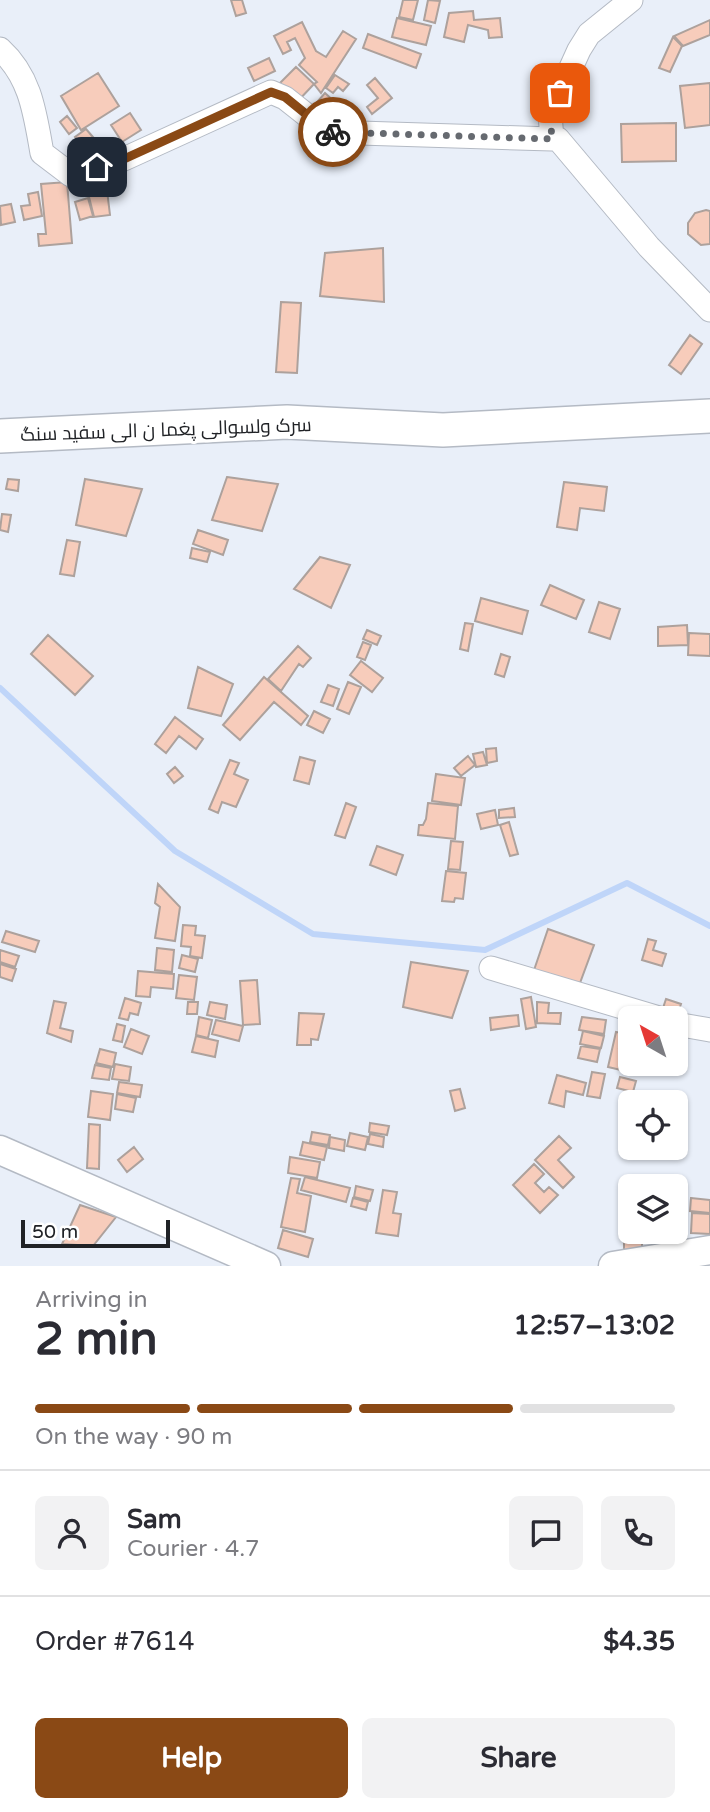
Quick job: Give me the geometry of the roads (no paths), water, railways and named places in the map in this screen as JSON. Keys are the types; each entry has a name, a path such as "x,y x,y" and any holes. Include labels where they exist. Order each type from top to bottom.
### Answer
{"main road":[{"name":"سرک ولسوالی پغما ن الی سفید سنگ","path":"0,436 287,422 443,430 710,416"}],"street":[{"path":"552,139 550,114 579,50 589,34 631,0"},
{"path":"0,49 12,60 32,95 42,153 71,176 124,159 271,92 285,97 328,132 558,139 649,247 710,310"},
{"path":"491,968 619,1006"},
{"path":"688,1026 710,1030"},
{"path":"0,1150 266,1266"},
{"path":"612,1266 710,1250"}],"waterway":[{"path":"0,688 175,851 313,934 485,950 627,883 710,926"}]}
